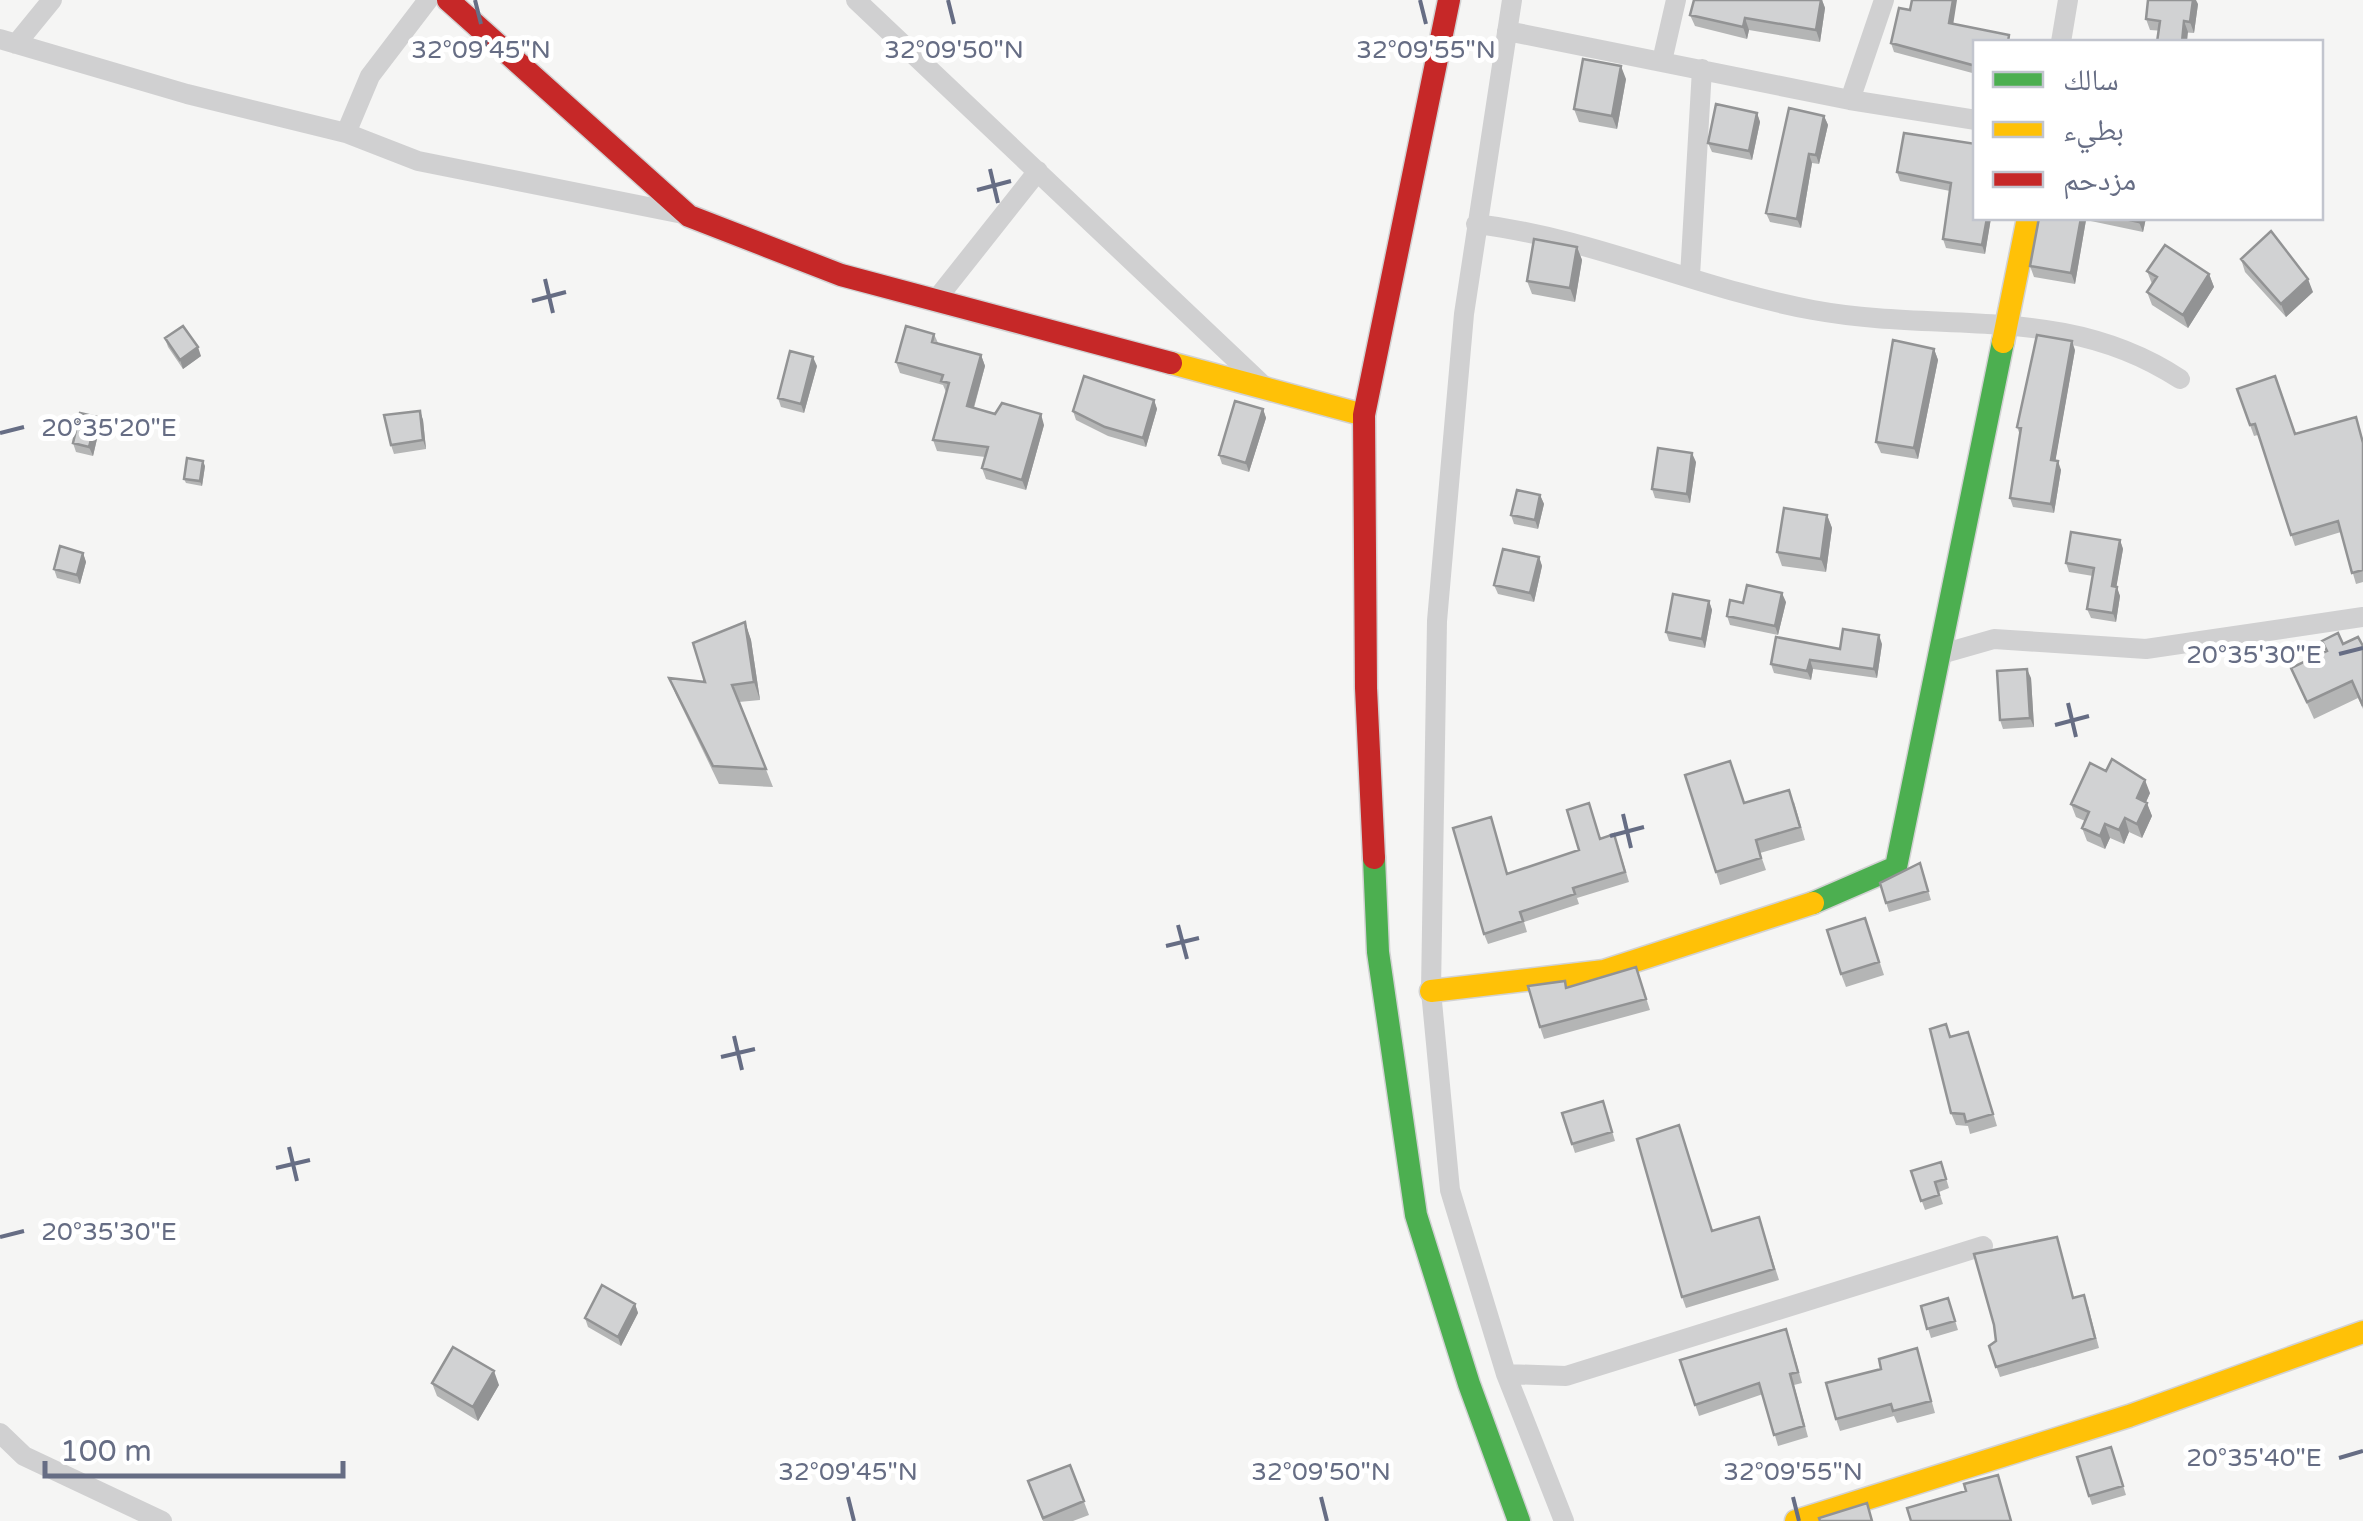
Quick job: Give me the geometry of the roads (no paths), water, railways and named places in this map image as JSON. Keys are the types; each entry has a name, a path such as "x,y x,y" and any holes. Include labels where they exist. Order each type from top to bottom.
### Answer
{"street":[{"path":"8,42 52,0"},
{"path":"346,133 370,76 428,0"},
{"path":"448,0 689,216"},
{"path":"856,0 1269,391"},
{"path":"1449,0 1364,415 1366,688 1378,952 1416,1215 1469,1384 1519,1521"},
{"path":"1512,0 1476,224 1437,621 1431,991 1450,1190 1506,1374 1564,1521"},
{"path":"1662,61 1676,0"},
{"path":"1850,100 1884,0"},
{"path":"2061,40 2068,0"},
{"path":"1507,31 1850,100 1973,120"},
{"path":"8,42 187,94 346,133 418,161 689,216 841,275 1364,415"},
{"path":"1690,276 1702,69"},
{"path":"935,301 1038,171"},
{"path":"1431,991 1604,971 1786,915 1896,866 2028,220"},
{"path":"1476,224 1584,243 1810,310 1900,323 2005,324 2104,339 2148,358 2180,379"},
{"path":"1938,656 1994,639 2146,648 2363,617"},
{"path":"1506,1374 1566,1376 1982,1246"},
{"path":"1796,1521 2129,1416 2363,1332"},
{"path":"0,1433 24,1456 162,1521"}]}
